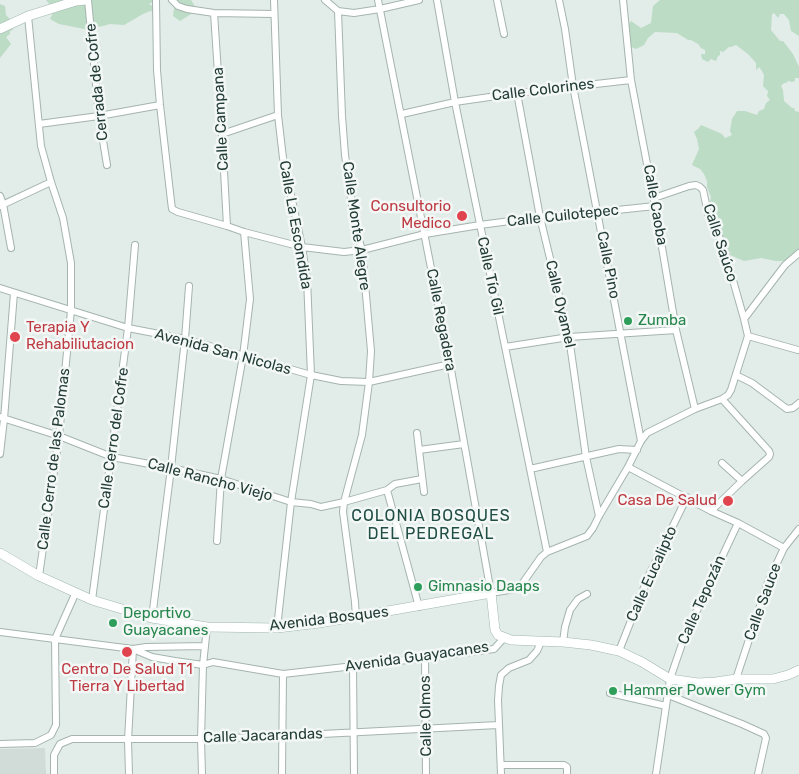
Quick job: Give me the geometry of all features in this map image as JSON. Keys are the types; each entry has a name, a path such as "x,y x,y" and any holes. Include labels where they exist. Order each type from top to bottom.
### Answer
{"street":[{"path":"0,29 28,16 76,1 87,0"},
{"name":"Cerrada de Cofre","path":"87,0 106,165"},
{"path":"40,124 160,105 157,70 156,0"},
{"path":"172,0 178,6 187,9 214,13 274,14"},
{"name":"Calle La Escondida","path":"274,0 278,115 283,158 307,279 311,375 291,502 277,628"},
{"path":"325,0 338,11 354,12 380,9 419,0"},
{"name":"Calle Regadera","path":"378,0 450,364 496,630 498,635 504,638"},
{"name":"Calle Tío Gil","path":"437,0 455,102 547,552"},
{"path":"498,0 504,34"},
{"name":"Calle Pino","path":"559,0 573,86 641,441"},
{"name":"Calle Caoba","path":"623,0 631,80 654,198 676,330 695,409"},
{"name":"Calle Monte Alegre","path":"338,11 345,155 354,226 362,250 371,350 362,435 342,512 356,618"},
{"name":"Calle Campana","path":"214,13 227,226"},
{"name":"Calle Cerro de las Palomas","path":"28,16 42,146 63,218 71,263 71,310 59,436 39,576"},
{"name":"Calle Colorines","path":"402,114 455,102 631,80"},
{"name":"Calle Oyamel","path":"517,93 540,217 569,337 586,456 599,516"},
{"name":"Calle Cuilotepec","path":"160,105 172,209 244,232 302,247 344,252 362,250 425,234 480,225 655,206"},
{"path":"222,134 278,115"},
{"path":"1,205 51,182"},
{"name":"Calle Saúco","path":"654,198 696,185 703,190 708,213 723,245 744,319"},
{"path":"0,196 11,248"},
{"path":"217,541 220,479 244,356 250,300 244,232"},
{"name":"Calle Cerro del Cofre","path":"92,600 128,328 135,246"},
{"path":"491,594 514,589 522,584 541,557 547,552 587,536 628,467 641,441 647,434 695,409 728,395 748,336 744,319 786,265 799,253"},
{"path":"152,618 171,468 189,286"},
{"name":"Avenida San Nicolas","path":"0,288 128,328 185,339 311,375 341,381 369,382 450,364"},
{"path":"0,454 14,293"},
{"path":"505,347 569,337 676,330"},
{"path":"748,336 798,350"},
{"path":"736,375 752,383 787,408 793,408 799,403"},
{"path":"711,511 769,458 770,454 722,399"},
{"name":"Calle Rancho Viejo","path":"2,418 59,436 112,456 220,479 291,502 321,507 387,490 394,484 422,480"},
{"path":"417,433 424,492"},
{"path":"418,450 464,444"},
{"path":"530,469 619,449 637,450"},
{"path":"722,462 742,481"},
{"path":"628,467 784,548"},
{"path":"387,490 419,607"},
{"name":"Calle Eucalipto","path":"619,651 652,568 687,497"},
{"name":"Calle Tepozán","path":"656,774 670,679 684,638 738,523"},
{"name":"Calle Sauce","path":"736,679 768,582 784,548 799,529"},
{"name":"Avenida Bosques","path":"0,553 39,576 92,600 152,618 207,628 277,628 356,618 491,594"},
{"path":"0,744 35,743 51,735 56,725 56,639 76,592"},
{"path":"563,642 570,610 578,599 587,594"},
{"path":"202,774 203,666 207,628"},
{"path":"0,632 133,649 146,646 205,646"},
{"name":"Avenida Guayacanes","path":"133,649 152,657 203,666 213,662 283,674 494,649 504,638 510,640 563,642 619,651 670,679 698,683 736,679 773,679 799,670"},
{"path":"501,774 498,725 501,674 509,668 529,660 538,651 541,642"},
{"path":"129,774 128,740 133,649"},
{"name":"Calle Olmos","path":"426,658 426,774"},
{"path":"353,667 354,774"},
{"path":"282,774 283,674"},
{"path":"610,693 666,706"},
{"path":"668,695 764,734 766,738 758,774"},
{"name":"Calle Jacarandas","path":"54,774 54,755 60,744 72,739 201,739 498,725"},
{"path":"501,765 564,765 567,771"}],"shaded area":[{"path":"45,748 46,774 0,774 0,749"}],"green space":[{"path":"46,0 155,0 149,4 156,8 155,12 150,11 124,25 110,24 84,29 59,24 50,19 52,15 51,6"},
{"path":"171,0 191,0 196,8 191,14 180,21 173,16 175,1"},
{"path":"660,0 799,0 799,36 791,31 789,20 784,14 780,14 778,18 774,13 772,14 771,30 793,54 799,67 799,78 795,78 795,81 792,82 788,81 781,86 784,101 794,108 795,111 799,112 799,254 789,265 784,261 761,258 744,261 730,255 731,253 725,249 721,236 708,223 704,215 709,208 711,197 704,174 700,169 692,165 699,149 694,132 701,125 722,134 725,138 732,135 730,131 732,119 737,111 745,111 757,115 759,111 764,109 766,103 770,100 767,96 768,91 763,86 764,75 759,67 756,70 756,63 748,54 736,45 729,47 723,52 720,51 716,61 711,59 708,62 702,59 701,54 705,54 705,50 677,33 655,32 644,45 636,49 629,46 623,36 624,30 631,21 641,28 651,23 653,6"},
{"path":"0,4 5,6 6,15 12,21 13,30 6,37 11,44 0,58"}],"place":[{"name":"Consultorio Medico","path":"462,216"},
{"name":"Zumba","path":"628,321"},
{"name":"Terapia Y Rehabiliutacion","path":"15,337"},
{"name":"Casa De Salud","path":"728,501"},
{"name":"Gimnasio Daaps","path":"418,587"},
{"name":"Deportivo Guayacanes","path":"113,623"},
{"name":"Centro De Salud T1 Tierra Y Libertad","path":"127,652"},
{"name":"Hammer Power Gym","path":"613,691"}],"district":[{"name":"COLONIA BOSQUES DEL PEDREGAL","path":"431,525"}]}
